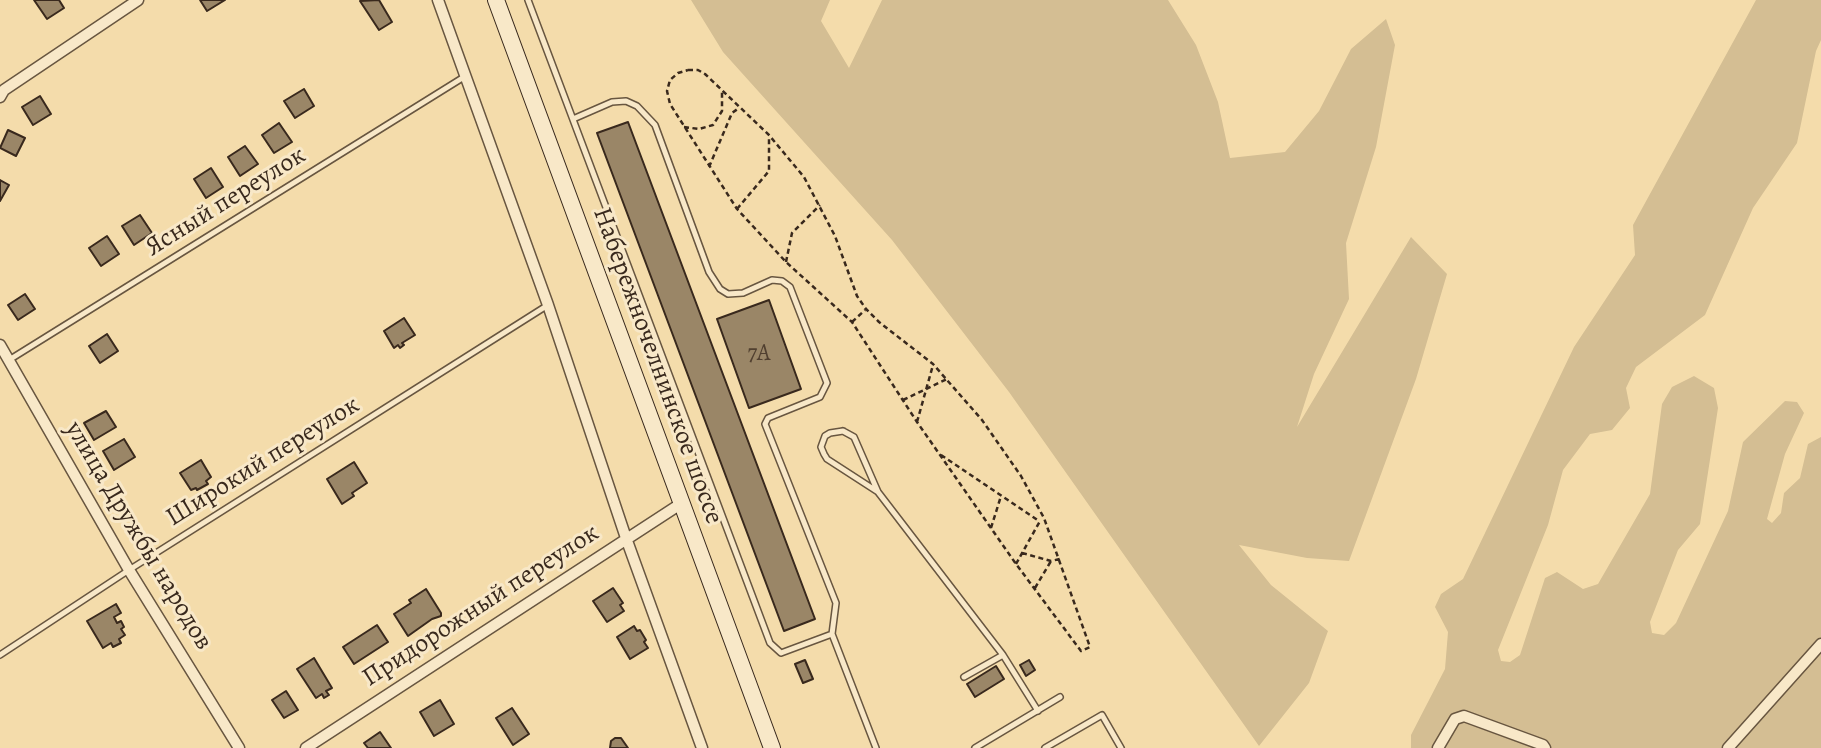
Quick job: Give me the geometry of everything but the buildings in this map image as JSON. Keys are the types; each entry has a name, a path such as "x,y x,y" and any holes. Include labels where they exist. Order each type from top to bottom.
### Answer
{"main road":[{"name":"Набережночелнинское шоссе","path":"496,0 772,748"}],"street":[{"path":"0,97 4,90 138,0"},
{"path":"438,0 548,305 626,538 702,748"},
{"name":"улица Дружбы народов","path":"0,345 128,570 239,748"},
{"name":"Придорожный переулок","path":"306,748 682,503"},
{"path":"1728,748 1821,644"},
{"path":"1438,748 1455,719 1464,716 1545,748"}],"lane":[{"path":"528,0 770,643 781,653 832,634"},
{"name":"Ясный переулок","path":"8,360 464,77"},
{"path":"573,119 612,102 626,101 637,106 654,125 709,272 720,289 727,295 743,293 772,280 782,281 790,287 827,383 820,397 768,418 765,424 836,603 832,634 876,748"},
{"name":"Широкий переулок","path":"0,655 128,570 548,305"},
{"path":"878,492 827,459 821,447 825,436 843,431 853,437 878,492 1003,654 1038,710"},
{"path":"964,677 1003,654"},
{"path":"975,748 1060,697"},
{"path":"1045,748 1102,715 1121,748"}],"path":[{"path":"698,70 722,90 769,135 804,177 835,236 858,296 866,309 879,323 933,364 947,379 982,420 1021,476 1044,518 1090,647 1082,651 1016,564 917,422 852,322 786,261 737,209 670,104 667,91 670,80 678,73 698,70"},
{"path":"684,127 699,129 713,125 722,111 722,90"},
{"path":"709,167 732,113 740,108"},
{"path":"737,209 769,171 769,135"},
{"path":"786,261 792,233 820,205"},
{"path":"852,322 866,309"},
{"path":"917,422 933,364"},
{"path":"903,400 947,379"},
{"path":"939,453 1039,521"},
{"path":"990,528 1001,496"},
{"path":"1016,564 1039,521 1044,518"},
{"path":"1022,553 1051,561 1060,559"},
{"path":"1035,589 1051,561"}],"shaded area":[{"path":"691,0 830,0 821,21 849,68 882,0 1168,0 1196,45 1218,102 1230,158 1285,152 1319,111 1351,49 1386,19 1395,45 1376,147 1346,243 1349,299 1314,374 1297,427 1411,237 1447,274 1416,379 1349,561 1307,558 1239,545 1271,585 1328,631 1309,683 1259,746 1009,392 892,240 723,52"},
{"path":"1756,0 1821,0 1821,40 1816,51 1797,143 1753,208 1705,315 1636,367 1626,388 1630,408 1612,430 1590,434 1563,470 1548,525 1498,650 1501,661 1510,662 1520,655 1545,578 1557,572 1583,589 1598,584 1650,494 1662,404 1672,387 1694,376 1714,388 1718,408 1700,524 1678,550 1650,622 1652,633 1664,635 1676,623 1728,511 1743,442 1785,401 1797,402 1804,413 1785,454 1767,519 1772,523 1781,513 1784,493 1800,478 1808,444 1821,437 1821,748 1411,748 1411,735 1445,669 1448,632 1435,607 1441,594 1463,579 1574,347 1635,255 1633,225"}]}
